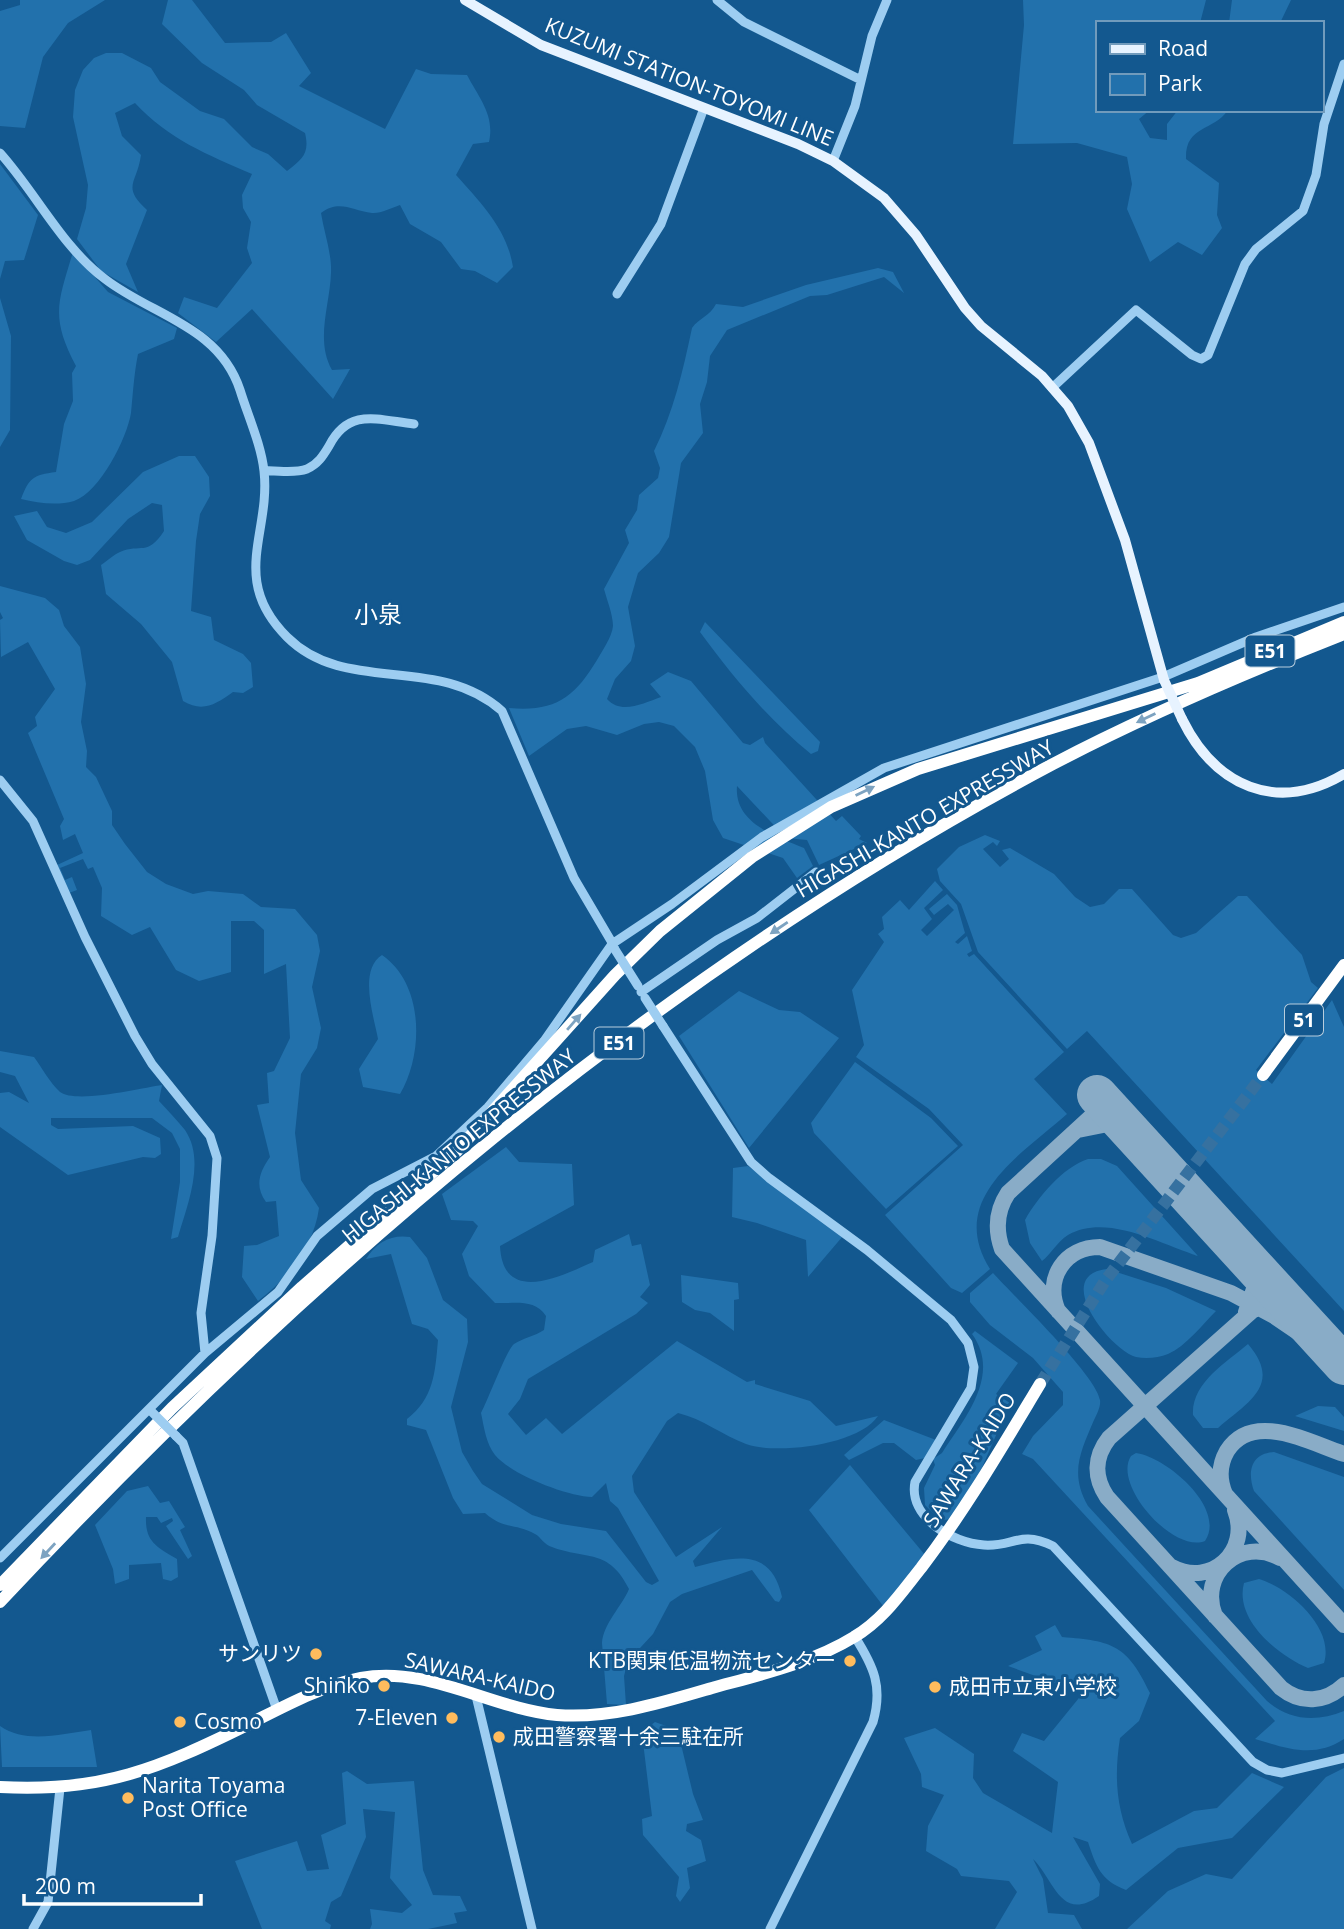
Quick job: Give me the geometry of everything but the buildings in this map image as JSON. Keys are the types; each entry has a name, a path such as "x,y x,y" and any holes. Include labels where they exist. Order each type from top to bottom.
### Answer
{"highway":[{"name":"HIGASHI-KANTO EXPRESSWAY","path":"0,1585 191,1391 302,1287 427,1179 483,1124 615,975 705,892 796,828 875,786 918,769 1198,683 1344,622"},
{"name":"HIGASHI-KANTO EXPRESSWAY","path":"0,1602 160,1434 309,1294 509,1126 677,1000 827,896 996,795 1176,704 1344,634"},
{"name":"51","path":"1263,1075 1344,965"},
{"name":"SAWARA-KAIDO","path":"0,1787 60,1788 123,1778 145,1771 330,1686 374,1676 417,1679 555,1715 617,1713 655,1705 812,1658 855,1637 878,1620 979,1489 1040,1384"}],"main road":[{"name":"KUZUMI STATION-TOYOMI LINE","path":"465,0 541,45 833,161 884,198 916,236 972,317 1052,388 1080,426 1132,560 1163,678 1196,746 1212,765 1251,788 1294,792 1319,787 1344,774"}],"street":[{"path":"717,0 744,22 861,80"},
{"path":"833,161 855,106 872,36 887,0"},
{"path":"1052,388 1136,310 1192,355 1201,359 1208,355 1245,264 1256,249 1303,211 1316,175 1324,124 1344,64"},
{"path":"617,294 661,224 704,108"},
{"path":"0,153 94,271 193,329 216,349 237,382 264,471 255,569 264,602 277,625 296,646 324,662 348,670 435,679 489,701 502,711 574,878 641,992 751,1161 769,1178 867,1250 951,1320 964,1335 973,1358 971,1388 919,1474 914,1491 918,1511 947,1533 983,1545 1032,1538 1053,1546 1164,1670 1259,1767 1282,1773 1344,1758"},
{"path":"264,471 293,472 311,467 322,457 339,429 356,419 414,424"},
{"path":"0,1558 205,1353 278,1292 317,1236 372,1189 436,1156 488,1107 544,1041 613,946 762,837 884,768 1163,678 1256,639 1344,607"},
{"path":"0,780 33,821 85,937 146,1055 204,1127 214,1147 217,1157 212,1236 201,1313 205,1353"},
{"path":"641,992 717,940 757,918 816,872"},
{"path":"150,1410 183,1443 277,1710"},
{"path":"770,1929 877,1709 876,1673 855,1637"},
{"path":"477,1696 532,1929"},
{"path":"33,1929 48,1902 60,1788"}],"green space":[{"path":"20,0 105,0 68,23 43,57 25,128 0,126 0,11 20,5"},
{"path":"168,0 192,0 225,43 271,42 286,33 311,73 299,86 385,129 416,69 431,74 467,75 488,115 489,142 473,144 456,175 499,229 513,267 497,283 475,271 461,269 441,242 410,224 400,205 375,213 340,206 321,213 331,266 324,335 327,359 332,370 350,369 333,399 252,309 216,342 178,313 184,297 217,308 252,263 247,248 251,222 243,208 242,195 252,174 204,153 175,136 135,103 115,113 122,136 141,155 133,190 147,210 126,264 138,292 101,271 77,239 86,208 88,185 73,117 75,90 83,70 94,58 106,53 122,53 151,68 160,82 200,111 224,119 252,147 268,154 287,171 301,159 305,151 305,133 257,105 244,90 202,63 162,24"},
{"path":"1023,0 1206,0 1201,21 1096,21 1096,112 1148,112 1139,119 1150,138 1167,140 1167,124 1176,112 1226,112 1195,134 1187,148 1186,159 1219,183 1217,215 1222,228 1202,255 1178,242 1150,262 1127,209 1132,184 1127,157 1077,143 1013,144 1024,25"},
{"path":"1232,0 1291,0 1281,21 1229,21"},
{"path":"0,164 38,215 24,260 5,261 0,279"},
{"path":"73,252 108,292 177,328 174,339 138,354 128,424 111,463 102,476 84,496 74,501 41,503 21,499 33,479 56,472 64,424 73,401 72,373 76,366 62,335 59,309"},
{"path":"878,268 893,272 904,293 884,277 827,295 810,296 727,330 710,356 707,382 700,404 703,433 681,463 669,537 659,553 638,573 628,607 635,646 631,661 615,679 607,699 613,704 626,707 661,697 650,684 668,672 691,681 743,743 750,745 763,737 765,743 836,821 842,816 861,836 859,839 867,843 819,865 807,840 786,838 737,786 742,810 749,819 769,833 804,848 813,866 797,878 783,858 723,838 713,820 705,771 695,747 674,726 659,722 644,724 617,735 586,726 567,729 529,756 509,708 539,708 562,700 589,673 609,639 613,622 604,589 629,543 625,530 637,510 639,495 658,478 660,468 654,451 672,407 692,328 716,304 743,307 806,285"},
{"path":"0,298 11,336 10,430 0,447"},
{"path":"179,456 195,456 209,477 210,496 200,514 196,541 191,611 211,617 214,640 243,654 251,663 253,687 243,693 233,692 203,707 183,701 172,662 141,624 106,594 101,565 120,552 153,544 164,531 162,505 152,503 128,519 90,560 77,565 64,561 27,540 14,516 37,511 47,527 66,533 92,522 143,472"},
{"path":"0,586 45,598 59,610 64,626 80,647 86,684 81,722 87,751 86,767 96,777 112,811 112,825 147,872 166,884 193,894 208,891 243,894 261,907 295,909 317,935 320,951 312,987 321,1028 317,1048 301,1074 295,1133 301,1180 319,1208 312,1235 298,1260 258,1301 242,1277 244,1246 257,1245 279,1236 276,1201 266,1202 260,1190 261,1173 270,1157 257,1105 269,1103 267,1073 274,1071 290,1038 286,964 264,974 264,930 254,921 231,921 231,972 199,981 176,970 150,927 132,935 101,916 102,888 93,867 88,869 83,859 60,868 65,880 72,877 77,890 69,893 57,865 83,853 75,834 63,840 60,826 64,819 28,733 37,726 35,717 55,689 28,642 1,657 0,620 3,618 0,612"},
{"path":"705,622 820,742 818,751 811,754 751,696 700,632"},
{"path":"985,835 1000,841 997,846 993,842 983,849 1000,867 1009,859 1002,850 1010,848 1054,874 1075,897 1090,907 1104,904 1119,889 1132,889 1173,935 1181,938 1196,933 1238,896 1247,896 1302,955 1311,982 1318,988 1256,1070 1272,1084 1332,1000 1344,1027 1344,1311 1087,1031 1067,1049 978,952 961,904 940,881 937,869 959,847"},
{"path":"935,881 943,890 924,908 932,919 921,930 927,936 954,910 948,904 934,915 929,909 947,894 957,905 965,933 955,942 958,944 967,936 972,951 967,954 969,957 974,954 1064,1052 1034,1079 1067,1114 1011,1163 983,1200 977,1221 979,1244 990,1269 962,1293 951,1288 885,1215 963,1145 929,1109 856,1057 864,1045 852,990 884,942 878,934 884,929 882,917 900,900 909,910"},
{"path":"382,955 396,968 406,983 416,1020 413,1059 400,1094 363,1087 359,1069 378,1039 369,982 375,962"},
{"path":"739,991 779,1010 800,1012 839,1038 749,1148 679,1036"},
{"path":"0,1051 34,1057 56,1088 68,1095 94,1096 162,1085 159,1101 185,1130 194,1155 193,1183 178,1237 171,1239 180,1182 180,1149 172,1133 152,1118 51,1118 51,1125 58,1129 133,1126 160,1138 161,1154 155,1158 143,1157 68,1175 0,1127 0,1093 9,1092 29,1103 15,1076 0,1072"},
{"path":"855,1062 931,1118 958,1146 886,1209 814,1133 811,1123"},
{"path":"506,1147 519,1162 572,1164 574,1205 500,1246 504,1264 511,1276 522,1281 536,1282 565,1274 593,1262 595,1250 629,1234 632,1246 641,1244 650,1285 640,1297 648,1303 636,1314 528,1379 520,1399 508,1414 526,1435 546,1418 562,1434 677,1341 747,1382 755,1380 755,1384 810,1401 836,1426 878,1416 854,1434 836,1441 796,1448 746,1444 678,1413 667,1421 632,1476 634,1492 676,1557 722,1527 693,1561 695,1567 736,1559 760,1562 777,1581 782,1597 779,1602 775,1601 752,1570 682,1594 670,1602 653,1634 628,1661 624,1676 626,1705 607,1704 602,1643 609,1622 629,1589 621,1576 605,1561 549,1546 535,1534 498,1522 485,1513 463,1514 453,1498 426,1430 407,1425 407,1419 423,1402 432,1384 438,1340 428,1329 412,1324 391,1254 366,1259 385,1240 410,1237 427,1258 443,1300 467,1319 468,1342 451,1407 462,1452 482,1484 532,1515 561,1524 606,1531 646,1582 652,1585 659,1581 618,1508 610,1501 606,1483 592,1497 555,1489 503,1463 487,1441 481,1413 502,1365 514,1344 544,1330 546,1316 530,1304 495,1303 469,1276 462,1254 478,1226 473,1221 451,1220 442,1194"},
{"path":"1088,1159 1101,1159 1117,1166 1198,1256 1133,1233 1099,1227 1068,1235 1042,1261 1030,1243 1025,1220 1052,1184 1069,1169"},
{"path":"748,1166 843,1236 808,1277 806,1240 732,1217 733,1168"},
{"path":"1107,1269 1166,1288 1216,1311 1175,1350 1156,1357 1136,1357 1125,1351 1101,1328 1085,1298 1084,1284 1091,1274"},
{"path":"993,1273 1070,1355 1085,1373 1100,1400 1079,1462 1079,1483 1088,1506 1267,1701 1285,1713 1304,1718 1324,1717 1344,1711 1344,1739 1322,1749 1300,1750 1255,1739 1275,1721 1033,1459 1022,1454 1033,1436 1063,1405 1063,1392 1033,1358 990,1325 970,1302 970,1293"},
{"path":"681,1275 738,1283 739,1299 734,1300 734,1331 710,1313 695,1310 682,1302"},
{"path":"975,1331 1018,1363 996,1394 1010,1403 977,1479 953,1518 941,1521 925,1505 924,1488 935,1465 933,1459 942,1453 969,1411 981,1381 983,1365 980,1349 972,1334"},
{"path":"1248,1344 1258,1358 1262,1371 1262,1382 1257,1392 1218,1428 1203,1428 1193,1415 1198,1393 1212,1374"},
{"path":"1318,1406 1335,1407 1344,1417 1344,1431 1295,1416"},
{"path":"884,1420 936,1440 925,1458 916,1460 894,1443 883,1443 849,1460 844,1455"},
{"path":"1274,1452 1344,1477 1344,1590 1254,1491 1251,1477 1253,1465 1260,1456"},
{"path":"1136,1453 1163,1464 1177,1474 1201,1500 1208,1514 1210,1528 1205,1541 1192,1542 1178,1537 1149,1514 1130,1483 1127,1469 1131,1456"},
{"path":"850,1465 925,1555 884,1607 809,1510"},
{"path":"148,1486 160,1503 169,1501 185,1527 180,1530 192,1556 188,1559 166,1526 173,1521 172,1518 161,1523 157,1517 146,1517 150,1538 158,1547 177,1559 178,1577 171,1581 163,1579 161,1563 129,1565 129,1579 115,1584 113,1569 95,1525 127,1491"},
{"path":"1259,1579 1283,1591 1307,1611 1323,1636 1326,1650 1324,1663 1308,1668 1284,1655 1261,1635 1252,1623 1243,1597 1244,1583"},
{"path":"1055,1625 1062,1637 1094,1641 1116,1648 1134,1665 1150,1693 1139,1721 1120,1738 1118,1752 1120,1805 1132,1844 1194,1811 1217,1808 1252,1773 1284,1787 1232,1838 1178,1848 1126,1890 1110,1882 1100,1871 1088,1842 1073,1837 1100,1884 1099,1896 1086,1903 1075,1904 1067,1901 1059,1895 1033,1859 1043,1879 1048,1913 1074,1915 1082,1929 995,1929 1017,1892 1009,1881 961,1876 957,1869 926,1851 928,1826 944,1795 922,1787 921,1774 904,1738 935,1728 974,1754 973,1778 983,1793 1052,1833 1058,1782 1013,1751 1022,1733 1044,1741 1083,1693 1008,1666 1042,1650 1035,1636"},
{"path":"655,1722 669,1727 679,1736 693,1794 703,1820 687,1824 686,1831 701,1840 706,1861 687,1868 690,1888 680,1902 676,1896 679,1877 643,1835 642,1819 652,1816 643,1742 647,1728"},
{"path":"0,1726 10,1732 32,1736 91,1730 97,1767 2,1767"},
{"path":"1344,1768 1344,1929 1127,1929 1168,1891 1206,1874 1232,1879 1326,1777"},
{"path":"347,1771 367,1784 414,1781 423,1870 433,1895 460,1896 467,1911 454,1913 457,1923 428,1929 370,1929 370,1909 402,1913 412,1905 390,1878 395,1812 363,1809 366,1837 341,1896 331,1902 325,1921 331,1925 330,1929 262,1929 235,1861 297,1841 307,1871 329,1869 321,1835 346,1824 342,1773"}],"taxiway":[{"path":"1105,1104 1008,1193 998,1220 1002,1249 1344,1625"},
{"path":"1078,1130 1108,1124 1133,1135"},
{"path":"1058,1311 1054,1287 1061,1267 1077,1252 1100,1247 1231,1293 1274,1316 1315,1344"},
{"path":"1246,1312 1255,1286 1249,1261"},
{"path":"1344,1365 1315,1332 1293,1314 1281,1308 1253,1310 1109,1438 1098,1460 1098,1475 1107,1497 1281,1688 1297,1697 1313,1699 1329,1695 1344,1685"},
{"path":"1225,1494 1221,1472 1224,1456 1238,1439 1251,1433 1282,1433 1344,1454"},
{"path":"1172,1567 1201,1573 1224,1562 1237,1539 1235,1510"},
{"path":"1215,1616 1211,1601 1212,1586 1226,1563 1251,1552 1265,1552 1280,1558"}],"runway":[{"path":"1097,1095 1344,1365"}],"tunnel":[{"path":"1040,1384 1105,1281 1263,1075"}],"place":[{"name":"サンリツ","path":"316,1654"},
{"name":"KTB関東低温物流センター","path":"850,1661"},
{"name":"Shinko","path":"384,1686"},
{"name":"成田市立東小学校","path":"935,1687"},
{"name":"7-Eleven","path":"452,1718"},
{"name":"Cosmo","path":"180,1722"},
{"name":"成田警察署十余三駐在所","path":"499,1737"},
{"name":"Narita Toyama Post Office","path":"128,1798"}],"district":[{"name":"小泉","path":"378,615"}]}
